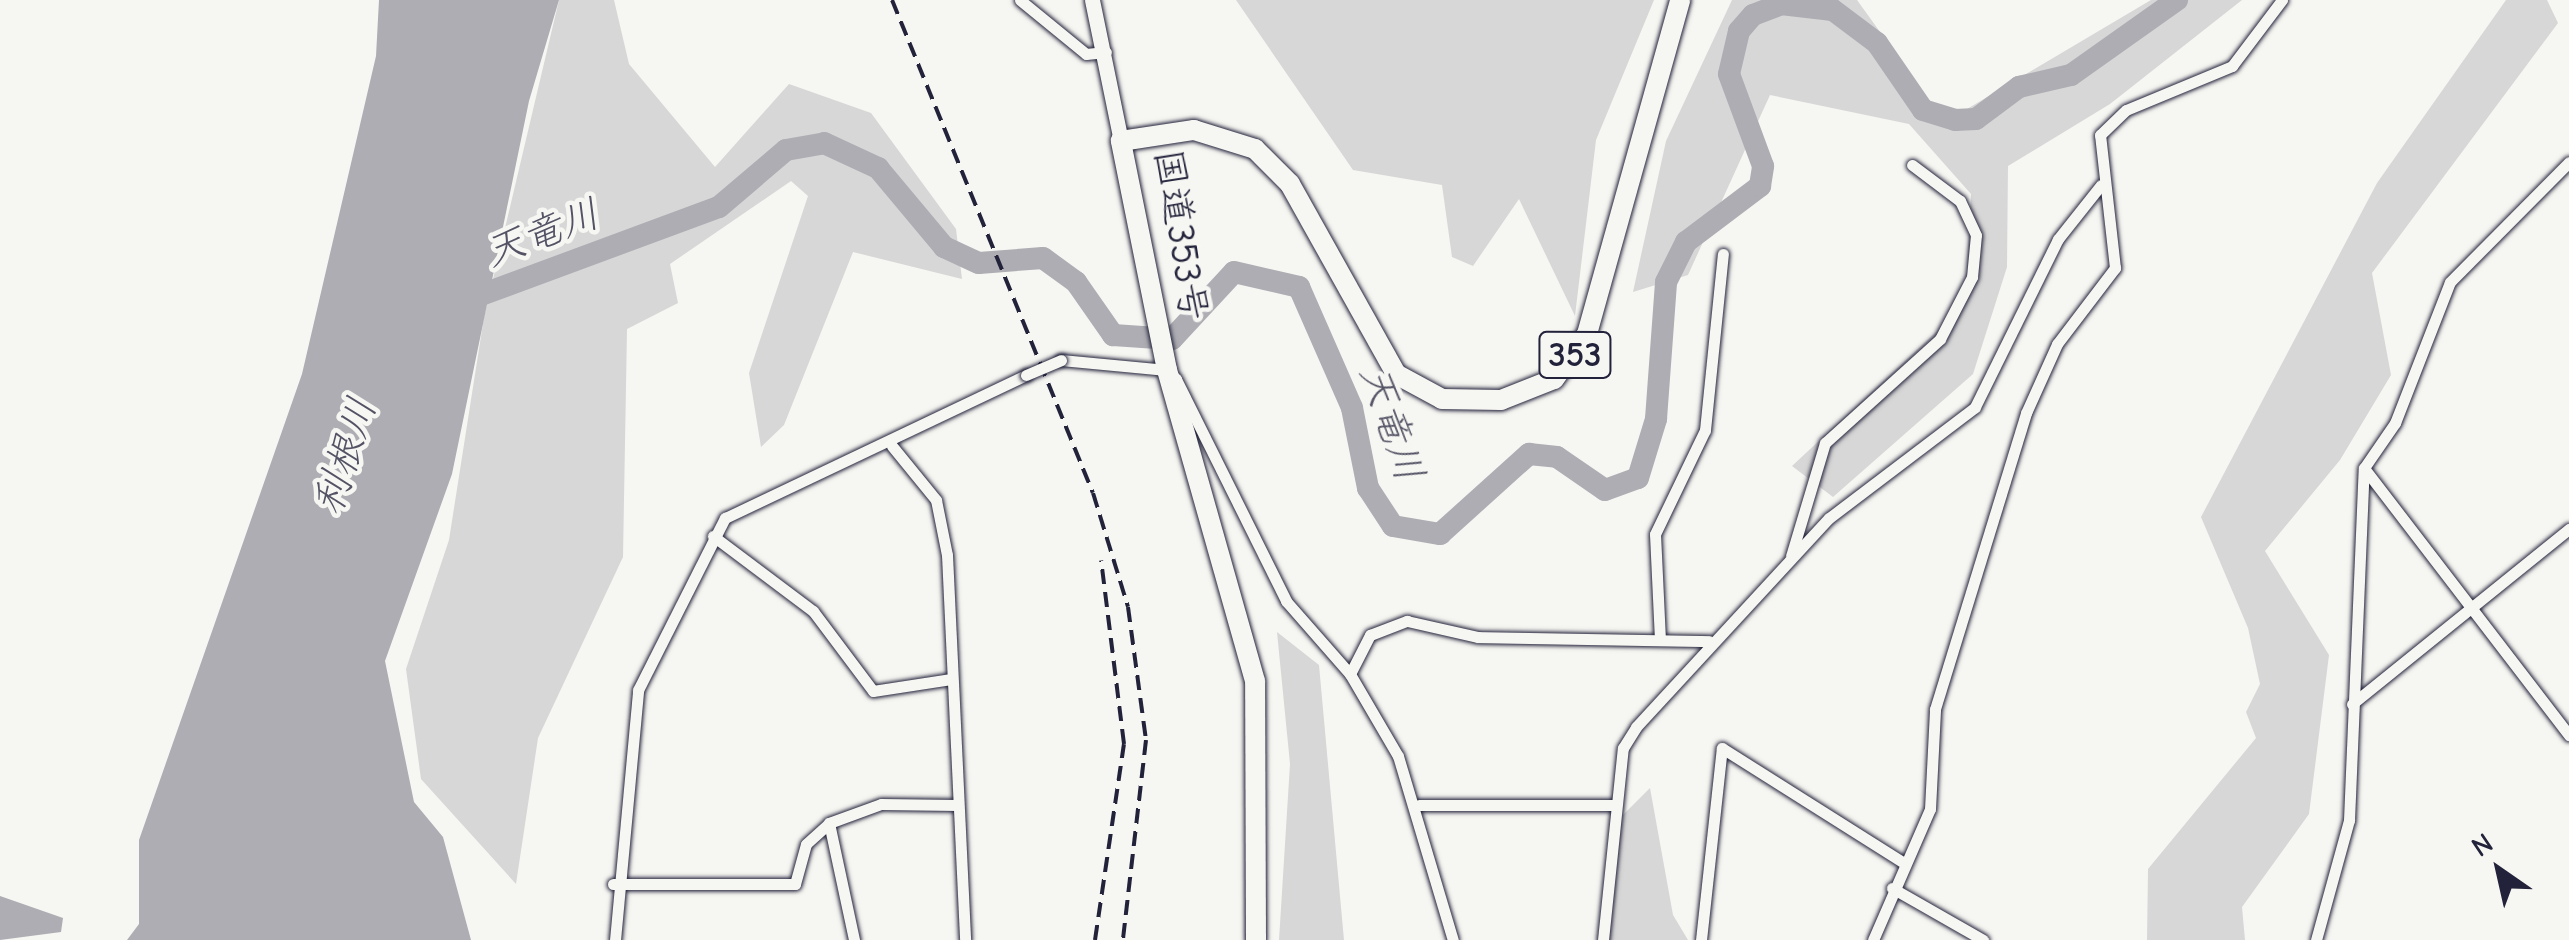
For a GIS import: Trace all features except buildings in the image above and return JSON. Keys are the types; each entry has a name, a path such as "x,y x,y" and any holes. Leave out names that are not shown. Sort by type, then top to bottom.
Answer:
{"highway":[{"name":"国道353号","path":"1256,940 1255,681 1166,362 1122,141 1194,130 1255,149 1290,184 1396,374 1456,402 1501,400 1554,379 1587,334 1680,0"}],"main road":[{"path":"1092,0 1122,141"}],"street":[{"path":"1020,0 1086,54 1106,52"},
{"path":"1872,940 1900,861 1930,809 1935,708 2026,413 2056,344 2115,268 2101,184 2105,124 2232,66 2282,0"},
{"path":"2317,939 2349,820 2364,468 2395,422 2450,282 2569,162"},
{"path":"1786,570 1825,444 1940,339 1972,278 1976,235 1960,201 1912,165"},
{"path":"1603,940 1623,748 1709,641 1786,570 1855,493 1980,401 2058,238 2101,184"},
{"path":"1660,640 1655,534 1705,430 1723,254"},
{"path":"615,940 613,884 638,690 713,536 762,494 892,446 1061,360 1166,362 1286,601 1350,674 1419,804 1454,940"},
{"path":"892,446 936,500 952,680 965,940"},
{"path":"2364,468 2468,610 2569,735"},
{"path":"2352,704 2569,529"},
{"path":"713,536 814,611 873,691 952,680"},
{"path":"1350,674 1370,635 1406,621 1478,637 1709,641"},
{"path":"1701,940 1722,748 1900,861"},
{"path":"613,884 795,884 806,844 829,823 881,804 957,806"},
{"path":"1419,804 1615,805"},
{"path":"829,823 854,940"},
{"path":"1892,888 1983,940"}],"shaded area":[{"path":"559,0 614,0 629,64 715,167 789,84 871,113 956,229 962,279 853,252 784,425 761,447 749,373 808,196 791,181 670,264 678,303 627,329 623,557 538,738 516,884 421,779 406,669 449,540 484,317"},
{"path":"1236,0 1654,0 1596,140 1575,316 1519,199 1473,266 1452,257 1442,185 1353,170"},
{"path":"1732,0 1857,0 1945,122 2151,0 2242,0 2110,104 2008,166 2007,267 1973,374 1833,497 1792,466 1965,305 1971,194 1909,124 1770,95 1688,275 1633,292 1666,141"},
{"path":"2506,0 2547,0 2558,23 2372,273 2391,375 2340,460 2265,551 2329,655 2309,814 2242,907 2245,940 2147,940 2148,869 2256,738 2246,712 2260,684 2248,628 2201,517 2377,183"},
{"path":"1277,632 1319,665 1344,940 1279,940 1290,764"},
{"path":"1650,788 1673,915 1688,940 1608,940 1621,817"}],"water":[{"name":"利根川","path":"379,0 559,0 529,101 452,474 385,661 414,802 443,837 471,940 127,940 139,924 139,840 302,374 376,56"},
{"path":"0,896 63,918 61,932 0,940"}],"waterway":[{"name":"天竜川","path":"462,302 719,207 786,150 824,143 878,168 944,247 979,263 1043,258 1076,282 1113,335 1172,339 1234,272 1299,287 1352,408 1368,488 1393,526 1440,534 1529,454 1557,457 1605,490 1638,478 1656,419 1666,282 1686,242 1760,186 1763,166 1729,74 1739,31 1753,15 1781,4 1833,10 1877,43 1923,110 1955,120 1976,119 2019,87 2071,75 2177,0"}],"railway":[{"path":"892,0 1093,493 1128,607 1146,740 1123,940"},
{"path":"1095,940 1124,744 1101,560"}]}
